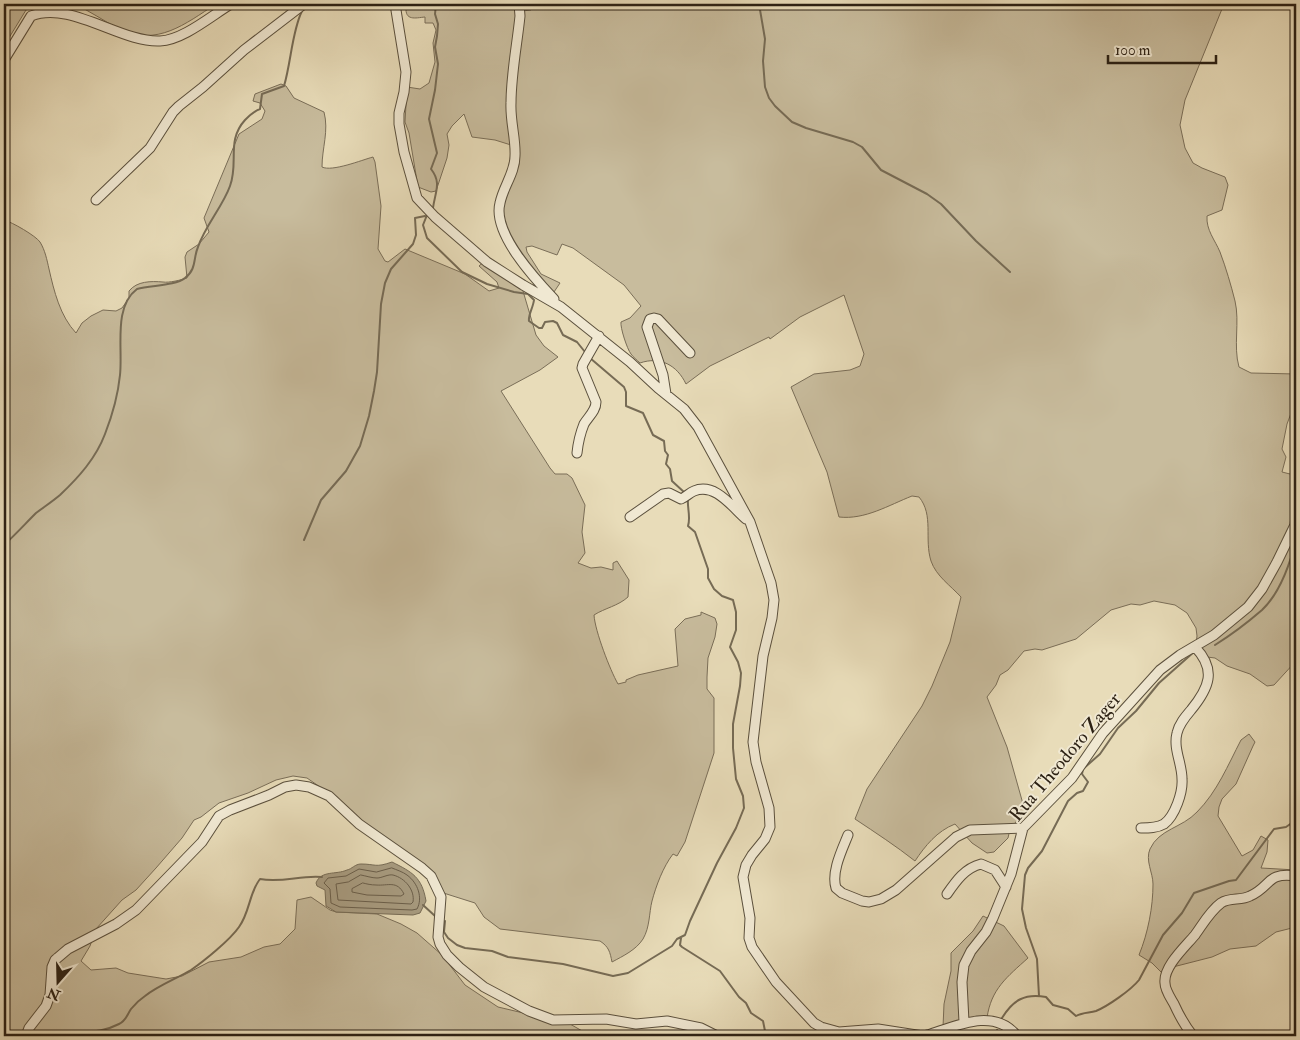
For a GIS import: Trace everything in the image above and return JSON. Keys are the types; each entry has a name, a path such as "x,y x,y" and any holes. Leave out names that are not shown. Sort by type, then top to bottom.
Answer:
{"street":[{"path":"4,60 31,16 45,6 55,5 84,10 139,38 160,41 180,36 231,4"},
{"path":"96,200 150,148 173,112 179,106 273,27 304,4"},
{"path":"396,4 406,72 399,124 404,152 417,198 434,217 487,262 561,307 630,362 691,417 750,522 771,583 774,600 772,618 763,656 753,742 756,762 769,808 770,827 765,839 746,865 743,878 750,918 749,938 752,947 776,982 821,1027 839,1032 878,1029 923,1036 964,1022 996,1022 1010,1028 1017,1036"},
{"path":"519,4 520,21 511,103 515,158 513,170 499,204 499,216 508,239 526,269 561,307"},
{"path":"666,394 664,375 647,327 650,319 658,319 690,353"},
{"path":"577,453 578,442 585,423 596,406 582,368 599,336"},
{"path":"630,517 663,494 669,493 680,499 700,489 718,493 750,522"},
{"name":"Rua Theodoro Zager","path":"964,1022 962,982 964,965 970,951 986,932 994,918 1006,887 1023,828 1072,778 1103,733 1160,670 1229,624 1253,601 1277,562 1295,525 1296,517"},
{"path":"1141,828 1154,828 1163,824 1170,817 1179,796 1182,780 1177,751 1177,732 1183,719 1205,689 1210,675 1209,668 1195,647"},
{"path":"26,1036 29,1028 46,1006 50,994 52,967 55,960 68,950 116,924 136,910 202,842 219,816 285,787 296,785 309,787 329,796 359,824 431,876 441,897 438,937 440,944 446,955 484,987 529,1011 553,1020 606,1019 636,1024 667,1021 701,1028 717,1036"},
{"path":"848,835 836,872 836,888 850,896 869,902 881,899 896,890 956,837 970,830 1023,828"},
{"path":"947,894 958,878 965,872 982,864 995,870 1006,887"},
{"path":"1193,1036 1181,1018 1165,983 1165,977 1173,961 1220,903 1248,897 1257,892 1275,876 1296,876"}],"shaded area":[{"path":"4,4 39,4 26,10 4,46"},
{"path":"74,4 216,4 170,31 146,36 119,29"},
{"path":"409,4 516,4 522,11 531,10 532,4 1224,4 1185,100 1180,125 1185,148 1193,163 1225,177 1228,185 1222,210 1207,216 1207,221 1209,230 1222,258 1235,301 1237,359 1239,367 1251,373 1296,374 1296,400 1287,424 1282,449 1286,457 1282,472 1290,474 1296,468 1296,661 1274,685 1267,686 1250,674 1227,666 1215,658 1207,657 1196,644 1196,628 1187,613 1175,605 1154,601 1140,605 1131,604 1111,610 1076,639 1042,650 1024,651 1008,670 1000,675 996,685 987,697 1007,747 1025,811 1010,829 1008,838 994,852 987,853 972,843 955,824 932,840 915,861 855,819 867,789 922,706 932,686 950,642 961,597 940,576 933,566 928,544 928,519 924,504 919,497 912,496 867,514 839,517 827,472 791,387 814,374 850,370 860,366 864,354 844,295 800,317 770,339 769,337 710,366 686,384 678,372 667,364 654,361 640,363 628,348 621,322 630,318 641,306 624,285 573,248 562,244 557,255 532,246 526,247 527,252 541,274 560,283 554,292 548,291 499,224 508,172 513,156 511,145 495,140 472,137 464,114 447,134 449,145 447,158 436,191 431,192 418,187 409,133 405,122 407,87 420,89 429,83 435,62 433,43 436,30 433,23 425,23 425,17 409,17 406,7"},
{"path":"281,84 286,86 294,98 324,112 326,133 322,167 340,167 373,157 381,206 378,249 385,261 388,262 405,249 465,274 489,291 499,288 497,282 479,266 488,258 523,291 536,335 544,346 558,357 540,370 501,391 550,468 555,474 567,474 572,478 585,505 582,532 585,553 578,563 591,568 601,567 613,570 613,563 617,561 629,580 628,597 620,603 594,615 597,631 607,660 618,684 638,675 678,666 675,629 685,619 701,615 701,612 715,618 717,624 708,658 707,677 707,689 714,698 714,753 685,842 677,856 673,854 669,859 658,883 643,939 633,950 612,962 609,950 600,941 500,929 484,917 475,903 434,890 421,867 320,787 307,778 293,776 276,780 248,793 219,803 194,820 182,838 156,868 136,890 122,900 96,929 90,946 81,961 91,970 116,968 128,973 166,979 182,976 209,962 241,957 264,947 280,944 295,929 297,900 311,897 336,912 377,914 401,924 417,933 442,955 465,985 498,1007 570,1024 591,1036 4,1036 4,220 34,236 40,242 46,255 58,303 70,326 76,333 82,323 91,316 103,310 116,311 122,308 129,298 129,291 136,285 144,282 168,282 187,278 185,257 187,252 199,244 209,232 204,218 239,134 262,119 265,111 260,103 253,101 255,94"},
{"path":"1249,734 1255,742 1236,784 1222,799 1218,816 1242,856 1253,850 1261,836 1268,840 1267,852 1261,868 1296,870 1296,927 1276,932 1256,946 1230,949 1212,957 1169,968 1163,974 1152,963 1139,955 1147,929 1153,893 1153,880 1148,858 1150,849 1159,837 1185,822 1204,804 1222,778 1241,740"},
{"path":"983,916 1004,926 1028,958 996,991 987,1018 964,1020 943,1027 944,1004 951,971 951,953 973,931"}],"water":[{"path":"392,862 415,876 422,886 426,901 420,913 413,915 336,912 326,906 325,890 317,886 316,883 321,876 343,871 359,864 379,865"}],"waterway":[{"path":"433,208 437,183 431,169 437,153 429,119 438,64 435,47 438,24 435,14 436,4"},
{"path":"759,4 765,39 763,61 765,87 769,98 775,106 792,122 853,142 862,147 881,170 927,194 941,204 976,241 1010,272"},
{"path":"4,545 36,513 67,488 86,467 97,451 108,427 118,390 121,364 121,329 125,306 137,289 175,283 189,275 201,239 230,186 234,144 239,128 250,115 260,109 262,94 284,86 296,28 302,11"},
{"path":"427,215 423,225 427,238 462,272 487,284 528,294 534,300 529,321 539,328 542,328 545,322 553,321 557,323 563,335 577,342 585,352"},
{"path":"304,540 321,500 346,471 360,446 369,416 377,372 381,304 385,283 391,269 413,244 416,235 415,218 425,216"},
{"path":"590,358 624,387 626,406 643,413 653,435 664,441 665,451 668,455 666,464 670,469 672,481 685,493"},
{"path":"445,921 444,932 448,938 465,948 492,951 508,957 563,964 613,976 628,973 672,946 677,939 685,935 744,808 743,796 736,779 733,748 733,724 741,673 738,662 730,647 736,630 736,612 733,600 722,596 714,589 708,578 708,569 695,532 688,526 688,499"},
{"path":"1215,645 1245,624 1268,603 1284,578 1296,540"},
{"path":"1039,996 1037,959 1026,928 1022,909 1025,875 1028,868 1042,851 1068,801 1077,793 1083,791 1088,782 1082,774 1083,769 1100,754 1118,728 1136,711 1159,683 1195,651"},
{"path":"1002,1018 1015,1002 1032,996 1046,997 1053,1005 1068,1009 1076,1016 1096,1011 1113,1002 1139,980 1163,935 1182,913 1194,893 1236,880 1274,829 1286,827 1296,820"},
{"path":"60,1036 97,1031 121,1023 137,1002 203,961 239,927 243,921 256,884 260,879 276,880 322,877"},
{"path":"423,905 435,916"},
{"path":"681,938 680,945 682,947 720,971 739,997 746,1003 751,1013 763,1021 766,1036"},
{"path":"995,1036 997,1030"}]}
